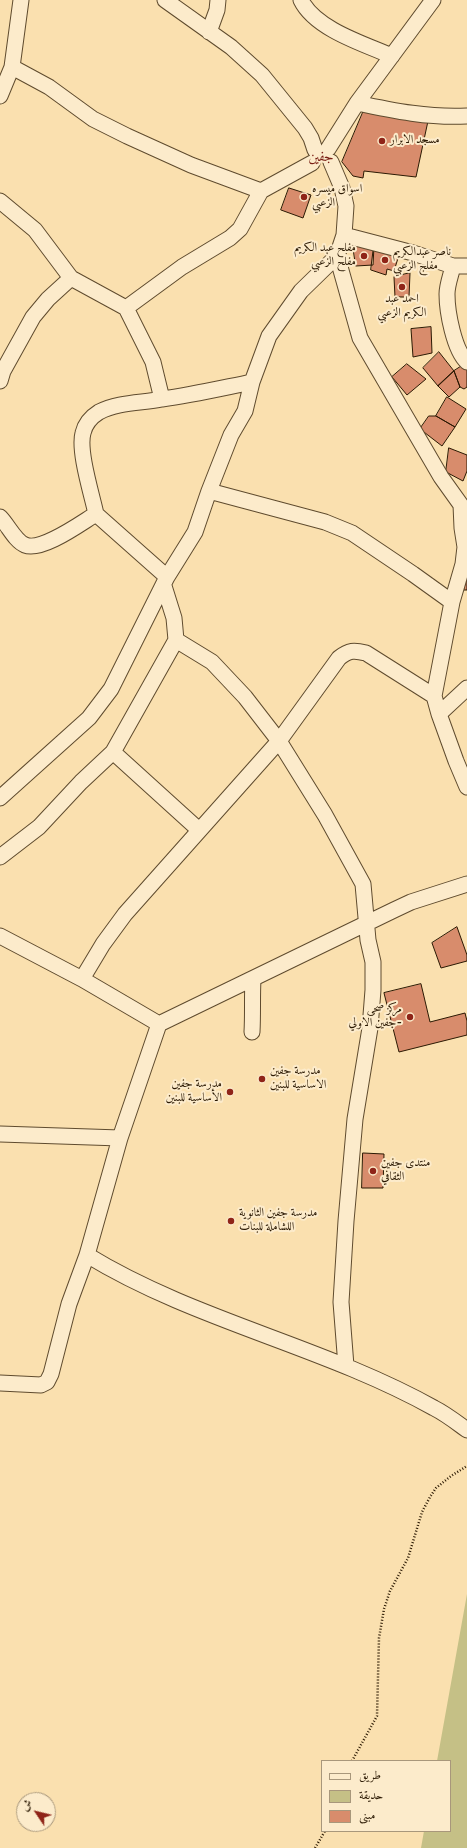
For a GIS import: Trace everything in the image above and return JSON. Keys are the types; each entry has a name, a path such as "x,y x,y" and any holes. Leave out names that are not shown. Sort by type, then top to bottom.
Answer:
{"street":[{"path":"0,96 12,67 21,0"},
{"path":"0,798 97,710 111,689 165,582 195,532 231,435 244,411 252,382 269,336 301,291 337,256 344,235 346,206 342,188 305,128 262,75 231,47 165,0"},
{"path":"209,32 217,10 218,0"},
{"path":"301,0 305,9 314,18 327,27 392,56"},
{"path":"126,308 182,267 230,238 240,229 262,191 322,156 357,103 433,0"},
{"path":"12,67 49,87 93,119 126,136 191,165 262,191"},
{"path":"357,103 391,111 437,117 467,116"},
{"path":"0,201 35,230 71,278 126,308 153,362 162,399"},
{"path":"344,235 460,266 447,294 451,323 461,357 467,362"},
{"path":"337,256 360,338 441,477 464,503 462,528 465,547 463,564 452,602 434,696 456,761 467,787"},
{"path":"0,381 33,317 48,299 71,278"},
{"path":"0,857 39,827 81,782 113,752 176,640 172,610 165,582 96,514 83,451 82,435 86,424 93,416 101,411 119,406 252,382"},
{"path":"209,491 325,522 352,533 452,602"},
{"path":"0,517 20,541 31,546 48,542 96,514"},
{"path":"176,640 212,662 245,696 279,741 325,815 363,884 370,953 374,962 370,1028 355,1118 346,1221 341,1302 346,1366"},
{"path":"82,978 103,944 125,914 279,741 339,658 348,651 356,650 366,653 434,696"},
{"path":"439,714 467,688"},
{"path":"113,752 199,830"},
{"path":"0,1383 34,1386 41,1385 47,1382 55,1366 71,1298 87,1254 120,1138 159,1024 411,902 467,884"},
{"path":"0,936 82,978 159,1024"},
{"path":"252,1032 254,1006 252,996 253,979"},
{"path":"0,1134 120,1138"},
{"path":"87,1254 119,1274 142,1285 228,1321 346,1366 420,1400 467,1430"}],"path":[{"path":"353,1760 378,1716 379,1638 383,1614 390,1591 408,1558 422,1512 430,1497 436,1488 467,1466"},
{"path":"315,1848 324,1832"}],"green space":[{"path":"467,1594 467,1848 421,1848 424,1832 451,1832 451,1760 437,1760"}],"building":[{"name":"مسجد الابرار","path":"364,110 428,121 416,177 364,171 363,178 353,176 342,162"},
{"path":"289,188 311,195 303,218 281,210"},
{"name":"مفلح عبد الكريم مفلح الزعبي","path":"353,246 374,246 373,265 356,266"},
{"name":"ناصر عبدالكريم مفلج الزعبي","path":"374,246 399,255 394,271 387,269 386,275 371,270"},
{"name":"احمد عبد الكريم الزعبي","path":"410,273 409,297 395,297 394,277"},
{"path":"431,327 432,353 413,357 411,329"},
{"path":"439,352 454,371 438,386 423,368"},
{"path":"407,364 426,379 407,395 392,377"},
{"path":"465,364 467,367 467,387 464,389 460,387 454,371"},
{"path":"454,371 460,387 449,397 438,386"},
{"path":"447,397 466,409 455,427 436,416"},
{"path":"429,416 436,416 455,427 442,446 420,429"},
{"path":"449,448 467,455 467,471 463,481 446,472"},
{"path":"467,577 467,590 464,590"},
{"path":"457,927 467,955 467,961 441,968 432,943"},
{"name":"مركز صحي جفين الاولي-","path":"421,984 430,1022 465,1013 467,1021 467,1035 399,1052 384,993"},
{"name":"منتدى جفين الثقافي","path":"363,1153 384,1154 383,1188 362,1188"}],"place":[{"name":"مسجد الابرار","path":"382,141"},
{"name":"اسواق ميسره الزعبي","path":"304,197"},
{"name":"مفلح عبد الكريم مفلح الزعبي","path":"364,256"},
{"name":"ناصر عبدالكريم مفلج الزعبي","path":"385,260"},
{"name":"احمد عبد الكريم الزعبي","path":"402,287"},
{"name":"مركز صحي جفين الاولي-","path":"410,1017"},
{"name":"مدرسة جفين الاساسية للبنين","path":"262,1079"},
{"name":"مدرسة جفين الأساسية للبنين","path":"230,1092"},
{"name":"منتدى جفين الثقافي","path":"373,1171"},
{"name":"مدرسة جفين الثانوية اللشاملة للبنات","path":"231,1221"}],"district":[{"name":"جفين","path":"321,158"}]}
